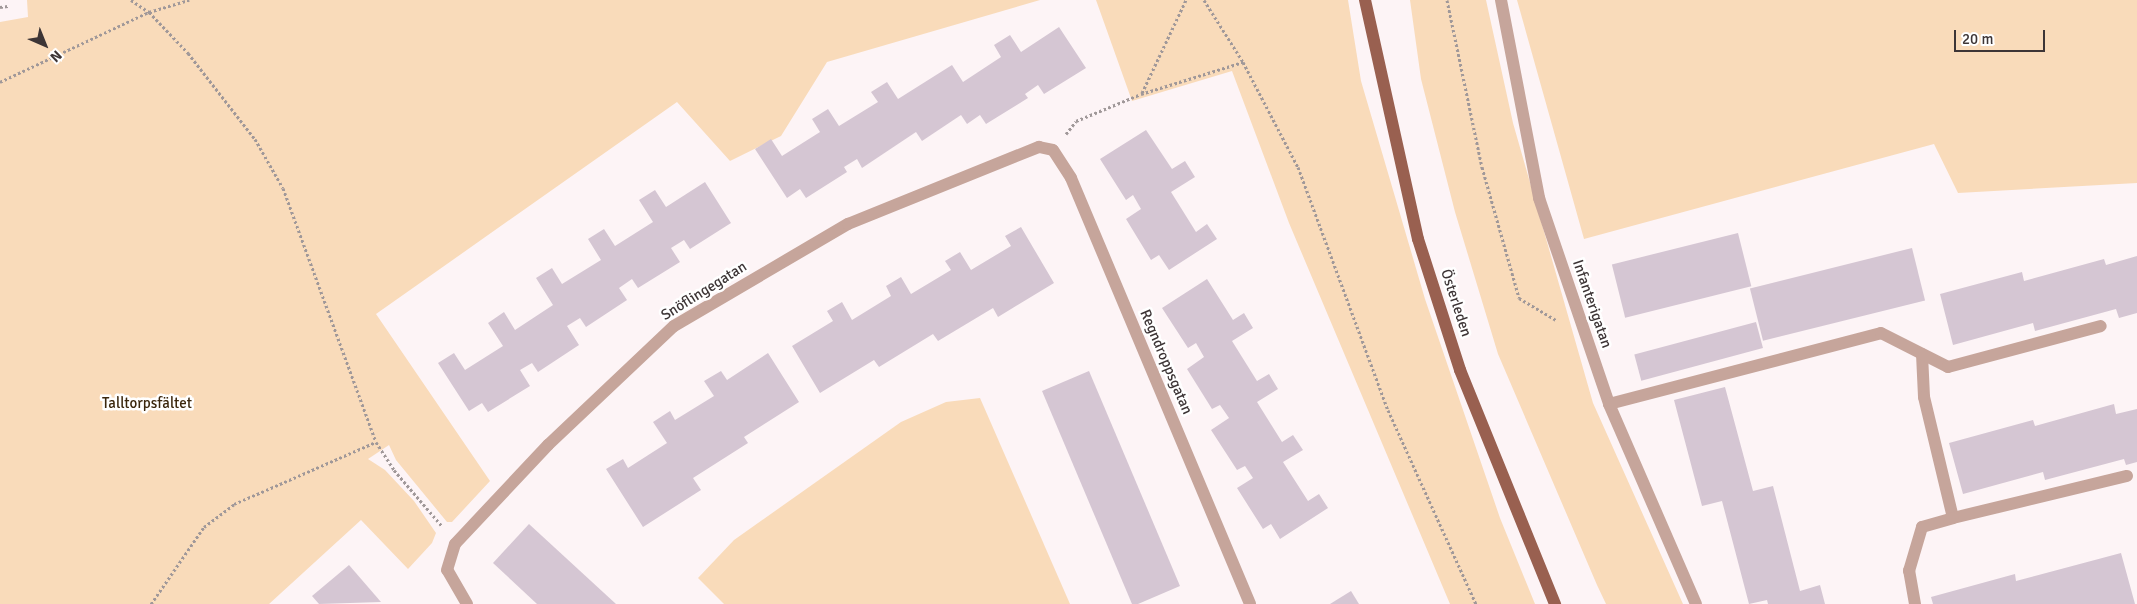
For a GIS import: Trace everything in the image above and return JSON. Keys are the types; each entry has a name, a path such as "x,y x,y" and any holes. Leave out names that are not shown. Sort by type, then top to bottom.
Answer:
{"main road":[{"name":"Österleden","path":"1365,0 1418,239 1460,370 1555,604"}],"street":[{"name":"Infanterigatan","path":"1501,0 1539,198 1609,404 1696,604"},
{"name":"Snöflingegatan","path":"467,604 451,583 447,570 456,544 548,445 674,326 848,224 1039,147 1053,150"},
{"name":"Regndroppsgatan","path":"1053,150 1063,162 1086,214 1250,604"},
{"path":"1609,404 1881,333 1948,367 2102,326"},
{"path":"1922,354 1924,397 1953,518"},
{"path":"1915,604 1909,571 1922,526 2127,476"}],"path":[{"path":"131,0 149,12 223,95 283,188 376,442 456,544"},
{"path":"0,82 149,12 189,0"},
{"path":"1141,94 1186,0"},
{"path":"1204,0 1243,62 1298,167 1388,410 1476,604"},
{"path":"1447,0 1482,166 1519,298 1563,324 1580,319"},
{"path":"0,7 8,6"},
{"path":"1053,150 1076,121 1141,94 1243,62"},
{"path":"152,604 204,526 234,504 376,442"}],"green space":[{"name":"Talltorpsfältet","path":"27,0 1040,0 827,62 781,136 730,161 677,102 376,314 490,481 452,522 447,522 396,460 389,445 368,459 385,470 414,501 436,533 432,543 408,569 361,520 269,604 0,604 0,22 28,17"},
{"path":"1096,0 1348,0 1361,81 1425,299 1500,518 1535,604 1450,604 1289,223 1232,71 1132,101"},
{"path":"1410,0 1486,0 1513,123 1593,403 1683,604 1606,604 1597,585 1498,354 1455,212 1421,79"},
{"path":"1517,0 2137,0 2137,183 1958,193 1934,144 1584,239"},
{"path":"980,398 1070,604 724,604 698,578 734,540 901,422 946,402"}],"building":[{"path":"1059,27 1086,68 1044,94 1038,85 1025,94 1028,98 986,124 980,115 967,124 961,115 922,141 916,132 862,168 857,159 844,167 847,172 806,198 800,189 787,198 755,149 771,139 782,156 820,132 812,119 828,109 839,126 878,102 871,92 887,82 898,99 952,65 963,82 1001,57 994,45 1010,35 1021,52"},
{"path":"1146,130 1172,169 1185,161 1195,177 1171,192 1196,232 1207,224 1217,239 1169,270 1159,255 1151,260 1126,219 1141,209 1133,195 1126,200 1100,159"},
{"path":"705,182 731,223 690,249 684,240 671,248 680,262 638,288 632,279 619,288 627,300 586,327 580,318 567,326 579,345 538,372 532,363 520,370 530,386 488,412 482,403 469,411 438,363 454,353 465,370 503,346 488,323 504,312 515,330 553,305 536,278 552,268 562,284 601,260 588,239 604,229 615,246 653,222 639,200 655,190 666,207"},
{"path":"1021,227 1054,283 998,317 993,308 938,341 933,334 879,367 874,360 820,393 792,346 833,321 827,311 842,302 852,320 891,296 886,286 901,277 911,294 951,270 945,261 960,252 971,270 1011,246 1005,236"},
{"path":"1738,233 1751,286 1625,318 1612,264"},
{"path":"1912,248 1925,300 1763,341 1750,288"},
{"path":"2137,256 2137,313 2119,318 2116,309 2035,331 2033,323 1953,345 1940,294 2022,272 2024,281 2104,259 2106,265"},
{"path":"1207,279 1233,320 1244,313 1253,328 1232,341 1257,381 1269,374 1278,389 1257,402 1282,442 1293,435 1303,450 1283,462 1308,501 1319,494 1328,508 1280,539 1271,524 1263,529 1237,488 1253,478 1245,466 1237,470 1211,430 1229,418 1220,405 1212,409 1187,369 1204,357 1196,343 1188,348 1162,308"},
{"path":"1756,322 1763,348 1641,381 1634,355"},
{"path":"768,353 799,402 744,437 748,443 693,478 701,490 643,527 606,469 623,459 628,468 667,443 653,422 670,411 675,420 714,396 704,381 721,371 727,380"},
{"path":"1089,371 1180,586 1138,604 1132,604 1042,391"},
{"path":"1725,387 1753,491 1773,486 1800,591 1820,585 1825,604 1768,604 1767,600 1749,604 1722,501 1702,506 1674,400"},
{"path":"2114,404 2116,414 2137,409 2137,462 2126,465 2124,459 2045,480 2043,472 1963,494 1949,443 2033,420 2035,426"},
{"path":"529,524 616,604 537,604 493,563"},
{"path":"2121,553 2135,604 1933,604 1931,597 2015,574 2016,581"},
{"path":"349,565 381,602 319,604 312,596"},
{"path":"1351,591 1359,604 1330,604"}]}
